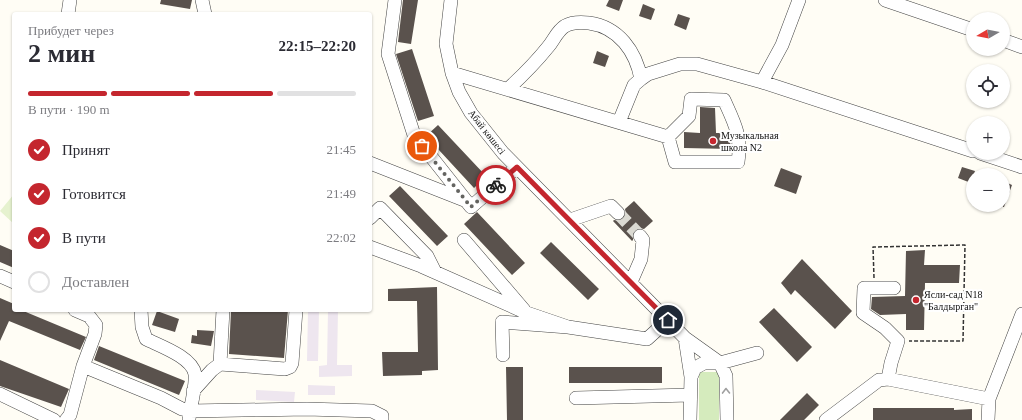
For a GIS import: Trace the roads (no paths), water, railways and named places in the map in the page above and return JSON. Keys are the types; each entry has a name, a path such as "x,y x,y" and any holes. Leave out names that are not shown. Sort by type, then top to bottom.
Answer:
{"street":[{"path":"202,0 205,12"},
{"path":"395,0 388,54 414,135 471,207 517,167"},
{"name":"Абай көшесі","path":"451,0 446,44 452,73 459,92 471,113 502,153 570,220 685,338 720,363"},
{"path":"762,82 782,45 799,0"},
{"path":"885,0 966,28"},
{"path":"508,89 531,68 551,44 558,32 566,26 581,22 596,24 618,35 628,46 634,56 639,68 641,79"},
{"path":"1010,43 1022,47"},
{"path":"619,122 634,85 641,79 648,74 688,63 697,64 762,82 966,149"},
{"path":"452,73 668,137"},
{"path":"690,99 724,100 737,129 740,150 738,162 675,162 668,137 689,116 690,99"},
{"path":"1001,160 1022,167"},
{"path":"372,164 466,200"},
{"path":"570,220 612,206 618,213"},
{"path":"372,216 380,208 427,256 434,272"},
{"path":"631,282 641,259 643,240 640,236"},
{"path":"464,240 526,313"},
{"path":"372,248 434,272 526,313 568,327"},
{"path":"0,276 12,281"},
{"path":"888,379 898,341 885,328 863,313 864,288 894,288"},
{"path":"66,420 70,415 83,366 95,334 96,325 89,316 80,312"},
{"path":"141,312 142,327 146,339 186,360 192,366 195,374 190,416"},
{"path":"220,364 223,312"},
{"path":"193,391 212,370 220,364 285,369 290,367 292,363 296,312"},
{"path":"988,420 989,399 1022,314"},
{"path":"503,355 502,322 568,327 647,339 668,320"},
{"path":"685,338 691,377 690,420"},
{"path":"691,377 695,368 704,363 720,363 757,353"},
{"path":"720,363 726,376 727,420"},
{"path":"83,366 161,398 182,408 190,416 307,409 372,410 382,416 382,420"},
{"path":"826,420 879,380 888,379 989,399"},
{"path":"0,394 54,420"},
{"path":"576,398 690,395"}],"tunnel":[{"path":"618,213 640,236"}],"place":[{"name":"Музыкальная школа N2","path":"713,141"},
{"name":"Ясли-сад N18 \"Балдырган\"","path":"916,300"}]}
